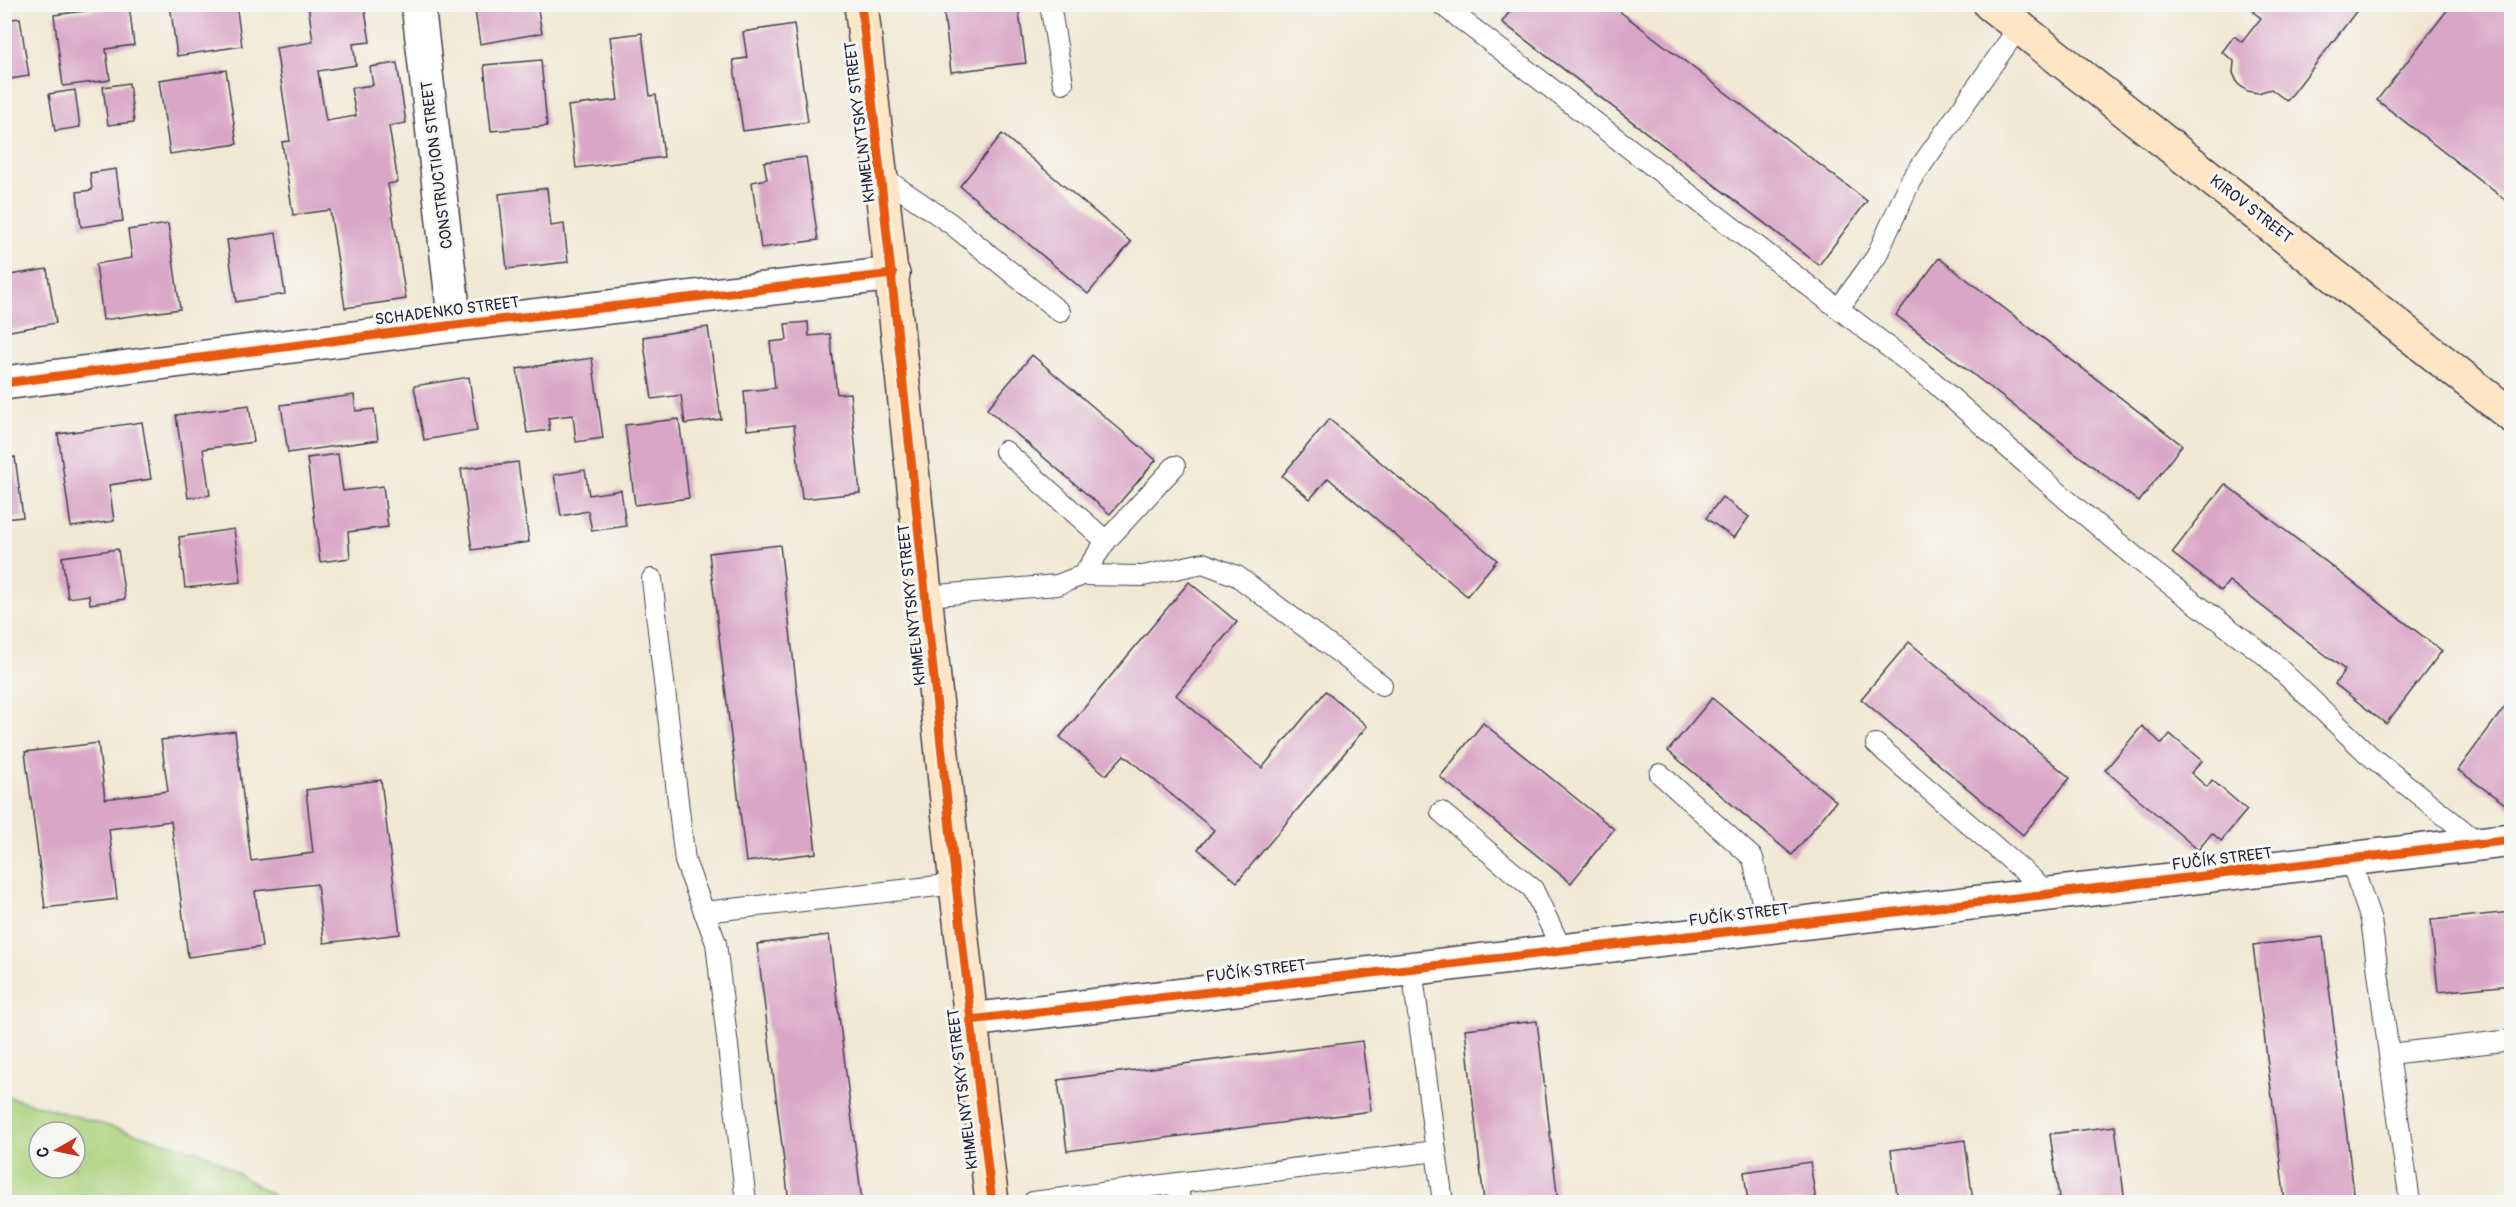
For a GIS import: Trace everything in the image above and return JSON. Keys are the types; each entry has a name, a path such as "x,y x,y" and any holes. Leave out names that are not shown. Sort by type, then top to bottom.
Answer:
{"street":[{"name":"CONSTRUCTION STREET","path":"418,4 455,325"},
{"name":"KHMELNYTSKY STREET","path":"861,4 893,274 970,1020 992,1203"},
{"name":"KIROV STREET","path":"1990,4 2511,416"},
{"name":"SCHADENKO STREET","path":"4,383 455,325 893,274"},
{"name":"FUČÍK STREET","path":"970,1020 2496,842"}],"lane":[{"path":"1050,4 1063,82"},
{"path":"1454,8 1929,378 2067,500 2151,570 2266,656 2369,755 2496,842"},
{"path":"1839,308 1876,257 1911,180 2019,27"},
{"path":"881,176 950,223 1060,312"},
{"path":"1005,452 1106,541"},
{"path":"1083,574 1106,541 1175,466"},
{"path":"926,596 1057,585 1083,574 1143,576 1203,563 1237,576 1382,685"},
{"path":"652,579 685,861 716,943 746,1203"},
{"path":"1876,744 2050,894"},
{"path":"1659,774 1753,858 1767,927"},
{"path":"1441,812 1533,889 1562,950"},
{"path":"2350,859 2371,920 2410,1203"},
{"path":"704,912 956,884"},
{"path":"1412,968 1443,1203"},
{"path":"2389,1054 2511,1040"},
{"path":"1033,1203 1179,1193 1436,1151"}],"green space":[{"path":"5,1096 207,1154 283,1202 5,1202"}],"building":[{"path":"170,4 236,4 242,46 177,56"},
{"path":"308,4 364,4 370,42 353,44 356,65 318,71 326,121 356,116 351,88 373,85 370,67 397,63 406,123 389,126 398,182 388,184 406,299 345,308 330,210 293,215 282,142 290,141 276,48 313,42"},
{"path":"474,4 537,4 542,33 480,44"},
{"path":"1515,4 1610,4 1867,201 1819,265 1502,22"},
{"path":"2258,4 2362,4 2287,101 2271,89 2258,93 2247,91 2238,84 2233,73 2234,61 2222,52 2234,36 2242,42 2261,18 2253,12"},
{"path":"2452,4 2512,4 2512,205 2377,100"},
{"path":"129,5 134,45 106,49 110,80 63,86 54,15"},
{"path":"943,5 1018,5 1026,63 951,72"},
{"path":"20,18 29,76 4,80 4,20"},
{"path":"794,24 808,122 743,131 733,60 747,58 743,32"},
{"path":"642,33 650,96 656,95 664,157 576,168 568,106 618,100 610,37"},
{"path":"541,60 547,126 491,131 484,65"},
{"path":"226,70 237,144 170,154 159,80"},
{"path":"129,83 134,122 108,125 103,87"},
{"path":"75,90 80,127 55,131 49,94"},
{"path":"1002,134 1131,242 1088,294 960,186"},
{"path":"806,157 818,240 761,248 752,182 767,179 764,162"},
{"path":"116,169 123,221 81,227 77,192 92,190 90,173"},
{"path":"547,188 551,226 564,224 568,262 507,269 499,194"},
{"path":"168,224 180,309 103,320 96,264 132,258 128,230"},
{"path":"276,233 285,294 236,302 227,240"},
{"path":"1939,258 2182,445 2139,502 1896,315"},
{"path":"47,269 56,323 4,332 4,276"},
{"path":"808,322 809,336 830,334 837,394 850,393 860,493 802,499 794,425 747,430 744,391 775,388 770,342 787,340 785,324"},
{"path":"708,327 721,419 685,424 681,395 652,399 643,337"},
{"path":"1032,355 1156,460 1110,514 987,409"},
{"path":"592,358 603,438 576,442 573,415 548,418 550,430 527,433 517,369"},
{"path":"469,377 477,431 424,440 414,386"},
{"path":"354,395 356,411 374,409 378,440 288,453 281,405"},
{"path":"249,405 254,442 203,449 210,495 188,498 176,415"},
{"path":"679,419 689,498 635,505 625,425"},
{"path":"1329,419 1497,560 1467,596 1328,478 1310,499 1282,476"},
{"path":"142,422 151,479 109,485 114,521 71,527 58,434"},
{"path":"338,454 343,491 383,486 388,527 348,532 350,558 320,562 307,458"},
{"path":"15,457 23,517 4,519 4,459"},
{"path":"518,462 529,542 472,550 461,469"},
{"path":"585,470 589,495 621,490 626,526 592,531 588,511 561,516 554,475"},
{"path":"2225,484 2442,651 2386,724 2335,684 2345,670 2229,581 2221,591 2172,553"},
{"path":"1722,497 1749,517 1734,538 1706,518"},
{"path":"234,529 241,582 185,588 179,537"},
{"path":"780,545 816,853 746,862 709,553"},
{"path":"118,549 125,599 90,604 89,595 68,598 62,557"},
{"path":"1189,582 1237,622 1176,695 1262,768 1326,691 1367,726 1237,882 1198,849 1214,830 1124,755 1106,775 1060,737"},
{"path":"1909,642 2070,778 2023,835 1861,699"},
{"path":"2512,697 2512,809 2458,770"},
{"path":"1712,698 1836,801 1792,855 1668,751"},
{"path":"1483,723 1614,829 1571,883 1440,777"},
{"path":"2142,726 2162,744 2170,734 2202,761 2191,773 2207,787 2212,780 2247,810 2221,841 2212,833 2198,850 2105,770"},
{"path":"235,731 251,861 313,853 306,790 381,780 400,934 324,943 317,884 255,891 262,947 188,957 171,821 109,829 117,899 45,908 25,752 98,743 105,799 168,791 161,740"},
{"path":"2512,912 2512,985 2438,992 2431,920"},
{"path":"829,935 862,1202 789,1202 757,944"},
{"path":"2323,937 2355,1202 2285,1202 2253,945"},
{"path":"1537,1021 1558,1202 1484,1202 1465,1029"},
{"path":"1362,1041 1371,1111 1067,1151 1058,1080"},
{"path":"2115,1126 2125,1202 2036,1202 2059,1198 2050,1134"},
{"path":"1965,1140 1973,1202 1898,1202 1891,1150"},
{"path":"1810,1162 1816,1202 1748,1202 1744,1172"}],"cycle path":[{"path":"861,4 992,1202"},
{"path":"4,383 455,325 893,274"},
{"path":"970,1020 2512,840"}]}
